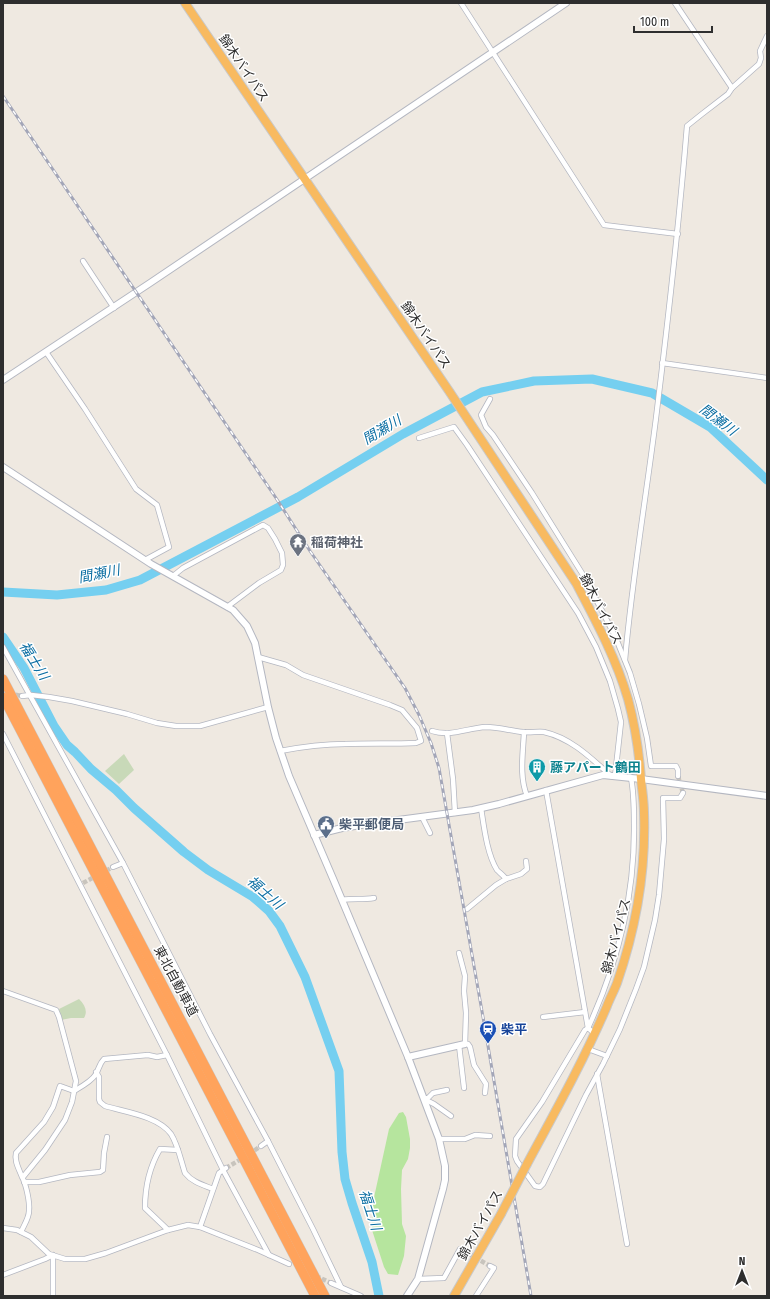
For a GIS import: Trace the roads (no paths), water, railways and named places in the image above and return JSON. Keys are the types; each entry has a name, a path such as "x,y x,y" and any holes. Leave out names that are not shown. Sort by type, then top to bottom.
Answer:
{"highway":[{"name":"錦木バイパス","path":"185,3 452,394 576,583 590,607 610,653 627,698 636,730 644,810 644,840 640,893 630,941 623,963 616,984 588,1048 501,1214 454,1296"},
{"name":"東北自動車道","path":"3,679 325,1296"},
{"name":"東北自動車道","path":"3,697 315,1296"}],"street":[{"path":"460,3 604,225 678,234"},
{"path":"3,380 114,308 566,3"},
{"path":"676,3 732,88"},
{"path":"625,660 630,610 656,418 678,234 687,126 728,94 732,88 759,64 761,58 760,51 767,36"},
{"path":"83,261 114,308"},
{"path":"46,352 86,409 136,489 157,505 169,547 148,562"},
{"path":"662,363 767,378"},
{"path":"490,399 481,416 486,427 532,493 585,578 610,626 625,660 643,720 651,766 676,766 678,776"},
{"path":"420,438 454,427 582,620 601,657 610,681 621,722 613,776"},
{"path":"3,467 148,562 227,607 240,616 247,626 255,643 268,707 280,751 289,776 408,1057 439,1139 445,1166 445,1180 418,1279 407,1296"},
{"path":"171,575 263,525 268,528 282,553 283,565 281,570 259,583 227,607"},
{"path":"3,647 123,863 210,1034 268,1141 341,1287"},
{"path":"258,657 286,665 303,675 402,710 418,728 421,741 416,743 343,744 302,747 280,751"},
{"path":"22,696 30,695 72,701 157,723 176,726 200,726 268,707"},
{"path":"432,731 447,733 486,727 524,732 543,732 561,737 587,754 613,776"},
{"path":"524,732 522,771 524,788 527,796"},
{"path":"447,733 453,779 455,813"},
{"path":"3,734 81,883 268,1255"},
{"path":"314,834 342,828 422,818 481,808 603,775 767,796"},
{"path":"632,778 634,810 633,865 627,911 615,959 588,1028 585,1030 542,1102 531,1115 516,1139 515,1156 534,1186 540,1187 543,1184 620,1029 636,989 648,952 655,920 662,868 664,839 663,798 680,798 683,793"},
{"path":"546,790 588,1028 595,1034"},
{"path":"481,808 492,858 498,870 506,879"},
{"path":"422,818 430,832"},
{"path":"467,909 496,885 506,879 521,874 527,869 526,861"},
{"path":"114,867 123,863"},
{"path":"342,900 352,898 366,900 374,898"},
{"path":"459,953 465,976 464,991 466,1014 462,1045 464,1088"},
{"path":"3,990 56,1010 76,1081 72,1102 65,1120 23,1179"},
{"path":"543,1017 585,1012"},
{"path":"408,1057 468,1044 474,1065 486,1084 485,1093"},
{"path":"588,1048 607,1056"},
{"path":"74,1091 95,1076 101,1062 104,1059 148,1056 157,1057 167,1055"},
{"path":"96,1072 99,1077 100,1102 105,1106 150,1118 171,1134 188,1177 213,1189"},
{"path":"597,1074 627,1244"},
{"path":"21,1232 29,1211 28,1197 15,1157 16,1153 44,1122 53,1107 60,1086 74,1091"},
{"path":"424,1099 428,1098 433,1093 447,1090"},
{"path":"424,1099 451,1116"},
{"path":"439,1139 465,1139 475,1135 490,1136"},
{"path":"23,1179 39,1182 70,1175 100,1172 103,1170 107,1137"},
{"path":"261,1146 268,1141"},
{"path":"168,1230 145,1208 146,1196 154,1159 160,1150 178,1150"},
{"path":"200,1227 219,1173 225,1169"},
{"path":"3,1228 21,1232 31,1237 49,1254 65,1259 85,1259 106,1253 168,1230 188,1225 200,1227 289,1264"},
{"path":"418,1279 444,1278 460,1249 464,1251"},
{"path":"3,1275 53,1255"},
{"path":"53,1255 53,1296"},
{"path":"476,1296 494,1268 490,1266"},
{"path":"331,1283 361,1296"}],"waterway":[{"name":"間瀬川","path":"3,592 57,595 106,590 140,580 298,497 403,434 482,392 534,381 592,379 652,393 710,427 767,480"},
{"name":"福士川","path":"3,637 24,668 54,726 67,745 91,769 184,852 208,870 253,897 269,911 280,926 305,977 339,1071 342,1152 345,1179 372,1262 379,1296"}],"tunnel":[{"path":"3,692 22,696"},
{"path":"678,776 683,793"},
{"path":"83,883 113,867"},
{"path":"249,1154 261,1146"},
{"path":"226,1168 243,1158"},
{"path":"464,1251 490,1266"},
{"path":"316,1276 331,1283"}],"railway":[{"path":"3,96 276,498 310,551 405,688 419,715 431,743 439,768 531,1296"}],"place":[{"name":"稲荷神社","path":"298,557"},
{"name":"藤アパート鶴田","path":"537,782"},
{"name":"柴平郵便局","path":"326,839"},
{"name":"柴平","path":"488,1044"}]}
